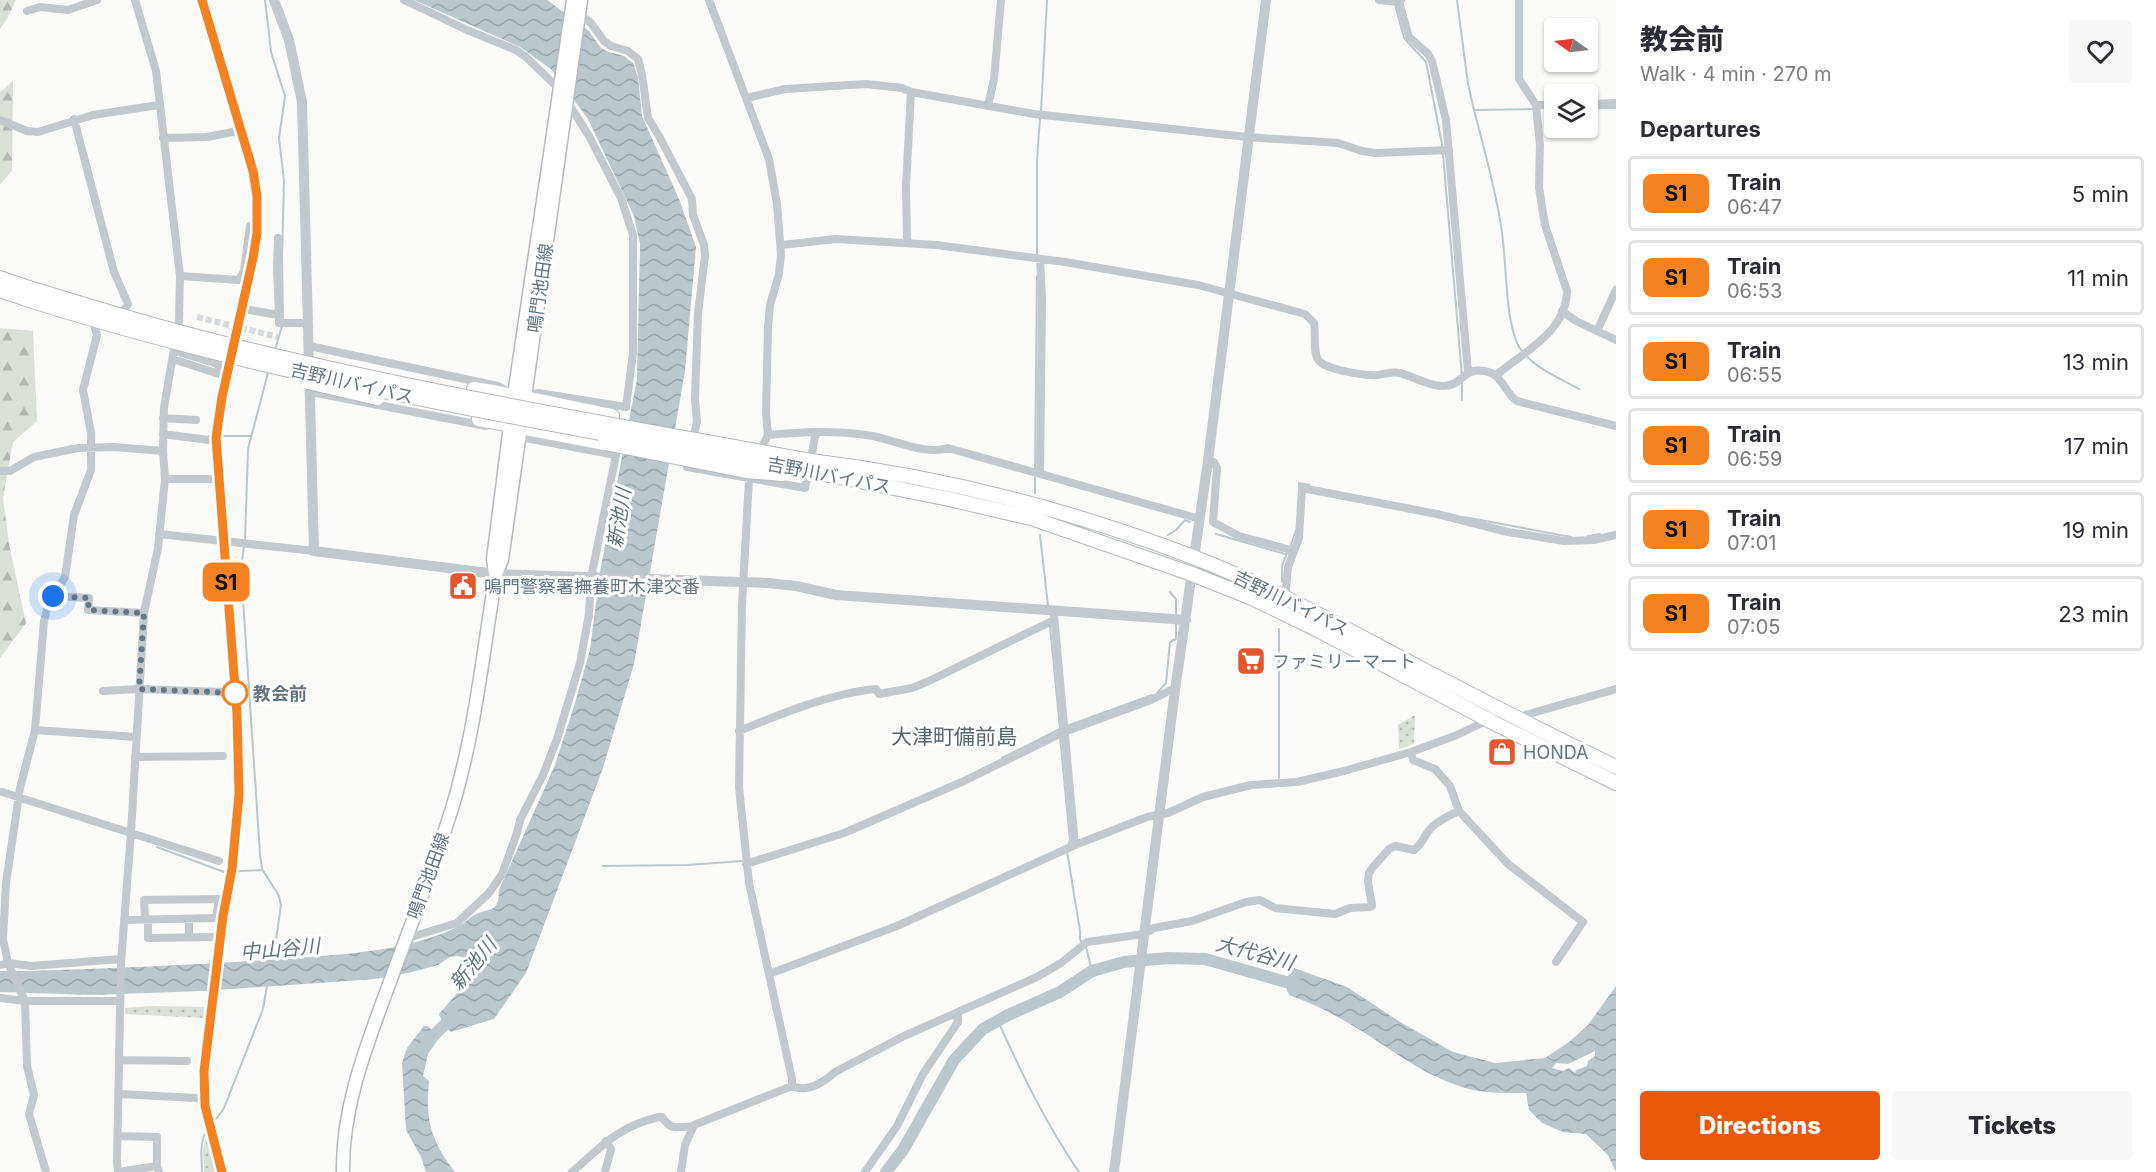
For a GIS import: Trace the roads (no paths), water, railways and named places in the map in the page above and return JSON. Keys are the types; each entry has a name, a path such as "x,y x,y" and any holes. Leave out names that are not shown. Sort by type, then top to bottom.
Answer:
{"highway":[{"name":"吉野川バイパス","path":"0,278 28,293 84,317 194,341 395,393 480,410 810,466 881,470 1013,499 1120,531 1194,558 1324,617 1506,713 1616,767"},
{"name":"吉野川バイパス","path":"0,290 28,293"},
{"path":"194,341 223,338 349,365 519,396 542,403 736,437 810,466"},
{"path":"194,341 210,356 229,362 332,388 479,419 517,431 605,444 746,471 810,466"},
{"name":"吉野川バイパス","path":"810,466 838,477 1031,518 1192,574 1252,598 1318,630 1496,724 1616,783"}],"main road":[{"name":"鳴門池田線","path":"343,1172 350,1102 363,1057 448,823 468,746 496,574 493,559 517,431 519,396 564,94 574,8"}],"street":[{"path":"27,11 40,7 68,9 97,0"},
{"path":"118,1136 157,1137 158,1169 118,1172 118,1136 119,1060 121,961 144,613 155,566 165,479 163,417 179,321 180,276 156,71 135,0"},
{"path":"274,0 290,40 302,102 314,551"},
{"path":"309,346 498,386 519,396 538,393 623,407 626,407 628,403 633,354 633,236 621,198 589,136 564,94 538,67 516,50 404,0"},
{"path":"709,0 747,98 773,175 781,245 781,264 770,304 768,327 768,435 749,479 739,787 746,864 792,1086"},
{"path":"988,106 994,79 1001,0"},
{"path":"1114,1172 1266,0"},
{"path":"1379,0 1400,1 1409,37 1428,54 1431,61 1446,120 1468,372"},
{"path":"1496,375 1550,334 1567,300 1567,291 1545,225 1539,188 1540,145 1536,105 1518,79 1519,0"},
{"path":"574,8 591,23 604,41 611,46 628,51 638,59 648,118 692,200 693,215 704,245 705,255 698,314 695,399 697,422 687,467 805,488 816,432"},
{"path":"747,98 785,89 866,84 902,88 911,92 1055,117 1248,137 1338,143 1376,153 1449,150"},
{"path":"907,242 906,186 911,92"},
{"path":"1598,104 1616,103"},
{"path":"0,120 21,130 38,132 74,119 159,105"},
{"path":"1536,105 1544,105"},
{"path":"46,1172 29,1114 34,1095 27,1066 24,999 6,965 3,939 4,912 19,796 35,730 44,621 48,605 65,577 74,515 92,470 83,390 97,335 95,328 122,313 128,304 114,272 74,119"},
{"path":"163,138 207,137 233,132"},
{"path":"180,276 239,280 244,271 250,226"},
{"path":"278,238 279,323 308,323"},
{"path":"781,245 836,239 882,243 907,242 1040,259 1198,285 1305,314 1314,323 1316,355 1318,361 1324,365 1362,374 1400,373 1413,379 1440,385 1453,384 1468,372 1485,371 1496,375 1511,397 1517,401 1616,426"},
{"path":"1040,259 1042,298 1040,474"},
{"path":"1597,331 1616,290"},
{"path":"249,310 279,315"},
{"path":"1563,311 1576,321 1616,340"},
{"path":"174,355 218,364 222,375 174,355"},
{"path":"311,392 517,431 616,455 580,663 554,748 520,820 514,844 502,874 489,893 457,923 404,941"},
{"path":"163,417 196,420"},
{"path":"768,435 816,432 869,435 937,452 948,448 1200,519"},
{"path":"163,434 209,440"},
{"path":"0,471 10,471 34,458 78,448 163,451"},
{"path":"1208,461 1214,462 1217,468 1213,522 1239,536 1290,551"},
{"path":"165,479 212,479"},
{"path":"1285,599 1290,551 1299,538 1302,488 1444,516 1508,532 1564,541 1594,540 1616,535"},
{"path":"159,534 496,574 768,583 796,586 836,595 1054,616 1186,620"},
{"path":"53,596 89,598 88,610 144,613"},
{"path":"740,731 853,691 876,689 879,694 912,688 1054,616"},
{"path":"1054,616 1075,845"},
{"path":"103,691 139,689 223,692"},
{"path":"769,974 897,926 1075,845 1147,818 1159,816 1203,797 1251,785 1297,782 1411,752 1484,722 1496,724 1506,713 1522,716 1616,689"},
{"path":"746,864 844,833 964,781 1064,732 1175,690"},
{"path":"35,730 136,737"},
{"path":"1411,752 1413,760 1435,769 1450,786 1459,811 1508,864 1584,922 1556,962"},
{"path":"135,758 223,756"},
{"path":"2,792 219,861"},
{"path":"572,1172 606,1141 629,1126 662,1117 669,1127 692,1128 792,1086 798,1089 815,1086 834,1072 904,1036 1037,977 1061,963 1087,942 1144,938 1154,928 1192,921 1246,902 1260,900 1275,908 1335,914 1350,908 1370,907 1372,906 1368,882 1369,873 1389,849 1395,846 1414,850 1433,826 1459,811"},
{"path":"124,920 146,920 216,918 219,899 144,900 146,920 148,938 214,937"},
{"path":"189,919 189,937"},
{"path":"6,965 31,966 121,961"},
{"path":"0,998 120,999"},
{"path":"865,1172 886,1142 923,1074 958,1022 958,1013"},
{"path":"119,1060 187,1061"},
{"path":"119,1094 196,1098"},
{"path":"681,1172 685,1145 692,1128"},
{"path":"605,1172 612,1149 606,1141"}],"water":[{"path":"414,0 547,0 589,31 601,48 624,56 633,63 638,77 642,116 679,199 696,247 685,371 634,664 603,768 526,973 494,1019 451,1032 443,1024 439,1014 466,983 472,966 469,960 458,956 450,957 438,965 375,979 202,991 93,995 0,992 0,971 156,966 325,956 395,947 439,935 461,925 474,915 496,906 499,890 555,765 590,650 600,572 637,379 640,244 634,216 588,119 551,69 520,47"},
{"path":"1294,968 1347,987 1400,1022 1453,1052 1495,1063 1545,1058 1569,1042 1588,1025 1616,986 1616,1172 1608,1155 1586,1134 1563,1132 1542,1123 1529,1110 1526,1093 1478,1091 1446,1081 1416,1066 1337,1016 1289,995 1284,982","holes":["1595,1051 1595,1056 1588,1061 1587,1066 1576,1070 1575,1073 1569,1068 1563,1071 1552,1068 1556,1063 1568,1064"]},
{"path":"424,1026 428,1026 439,1038 428,1054 423,1076 429,1081 429,1119 435,1140 455,1172 426,1172 421,1157 406,1130 402,1063 407,1048"}],"waterway":[{"path":"265,0 271,52 285,96 279,138 284,181 283,321"},
{"path":"1041,112 1047,0"},
{"path":"1457,0 1468,84 1474,110"},
{"path":"1395,4 1404,38 1426,62 1443,149"},
{"path":"1598,108 1616,108"},
{"path":"1534,109 1474,110 1499,211 1508,305 1516,340 1524,354 1538,366 1579,389"},
{"path":"1037,256 1037,160 1040,118"},
{"path":"1443,154 1462,376"},
{"path":"1035,469 1037,276"},
{"path":"275,350 282,326"},
{"path":"245,541 248,449 269,369"},
{"path":"1462,381 1462,400"},
{"path":"209,436 251,436"},
{"path":"1035,474 1035,493"},
{"path":"1299,486 1299,483 1309,485"},
{"path":"1464,517 1571,537"},
{"path":"1168,535 1185,520 1190,522"},
{"path":"1290,548 1296,530"},
{"path":"1216,534 1285,554"},
{"path":"1588,536 1600,534"},
{"path":"1040,535 1048,606"},
{"name":"中山谷川","path":"244,547 241,569 260,854 262,869 279,896 281,905 273,960"},
{"path":"1282,582 1282,566 1287,553"},
{"path":"1170,592 1176,599 1176,617"},
{"path":"1157,693 1166,683 1170,642 1176,639 1176,622"},
{"path":"1002,758 1060,729 1050,626"},
{"path":"1279,629 1279,778"},
{"path":"1067,726 1152,695"},
{"path":"1060,736 1070,841 1067,846"},
{"path":"157,847 224,872 263,870"},
{"path":"1067,851 1082,943"},
{"path":"603,866 687,865 743,861"},
{"path":"1086,947 1092,971"},
{"name":"大代谷川","path":"886,1172 903,1150 954,1060 983,1029 1060,992 1092,971 1124,962 1168,958 1205,959 1300,986"},
{"path":"202,1172 202,1141 224,1108 263,1009 267,986"},
{"name":"新池川","path":"425,1046 454,1016"},
{"path":"998,1021 1035,1098 1079,1172"}],"tunnel":[{"path":"197,317 278,337"}],"railway":[{"path":"202,0 253,171 257,196 257,233 253,258 222,397 216,438 235,693 239,794 232,869 223,916 204,1071 205,1106 222,1172"}],"train":[{"name":"S1","path":"202,0 253,171 257,196 257,233 253,258 222,397 216,438 239,756 239,794 232,869 223,916 204,1071 205,1106 222,1172"}],"place":[{"name":"鳴門警察署撫養町木津交番","path":"463,586"},
{"name":"ファミリーマート","path":"1251,661"},
{"name":"教会前","path":"235,693"},
{"name":"HONDA","path":"1502,752"}],"district":[{"name":"大津町備前島","path":"954,736"}]}
